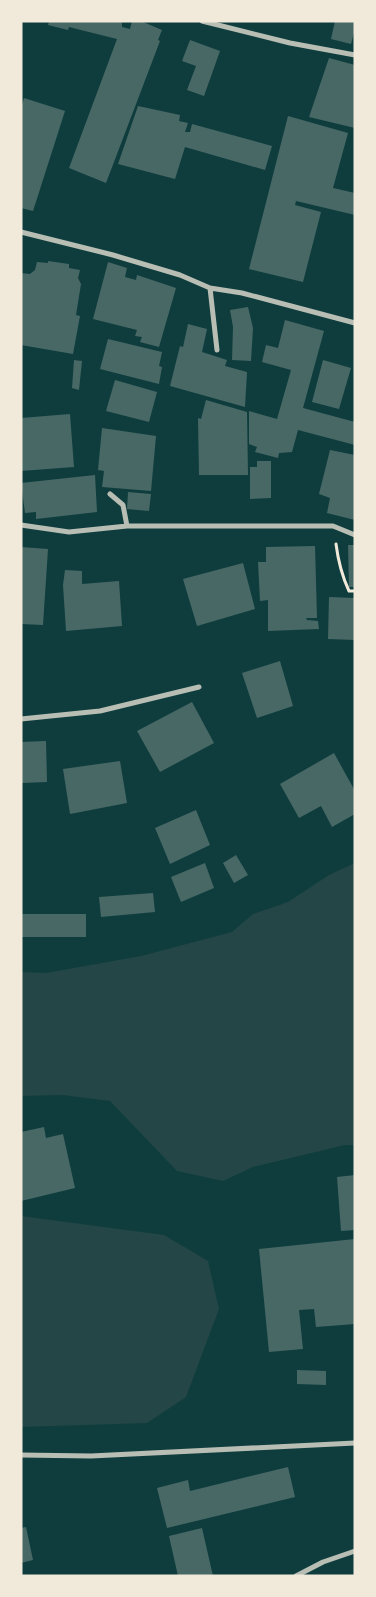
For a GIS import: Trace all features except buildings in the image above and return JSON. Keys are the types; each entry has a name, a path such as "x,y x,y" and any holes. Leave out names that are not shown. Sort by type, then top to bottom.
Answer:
{"street":[{"path":"202,21 290,43 355,55"},
{"path":"21,232 113,255 180,275 210,288 242,293 355,323"},
{"path":"210,288 218,350"},
{"path":"110,494 123,505 127,526"},
{"path":"21,525 69,532 127,526 333,526 355,534"},
{"path":"21,719 100,711 199,687"},
{"path":"21,1455 91,1456 355,1442"},
{"path":"296,1576 323,1562 355,1551"}],"path":[{"path":"333,526 338,561 345,582 349,591 355,591"}],"shaded area":[{"path":"355,863 355,1145 345,1145 253,1167 223,1181 177,1171 110,1101 63,1095 21,1096 21,972 46,973 141,956 232,932 253,914 288,902 329,875"},
{"path":"21,1216 164,1235 208,1261 219,1309 186,1397 147,1423 21,1427"}]}
